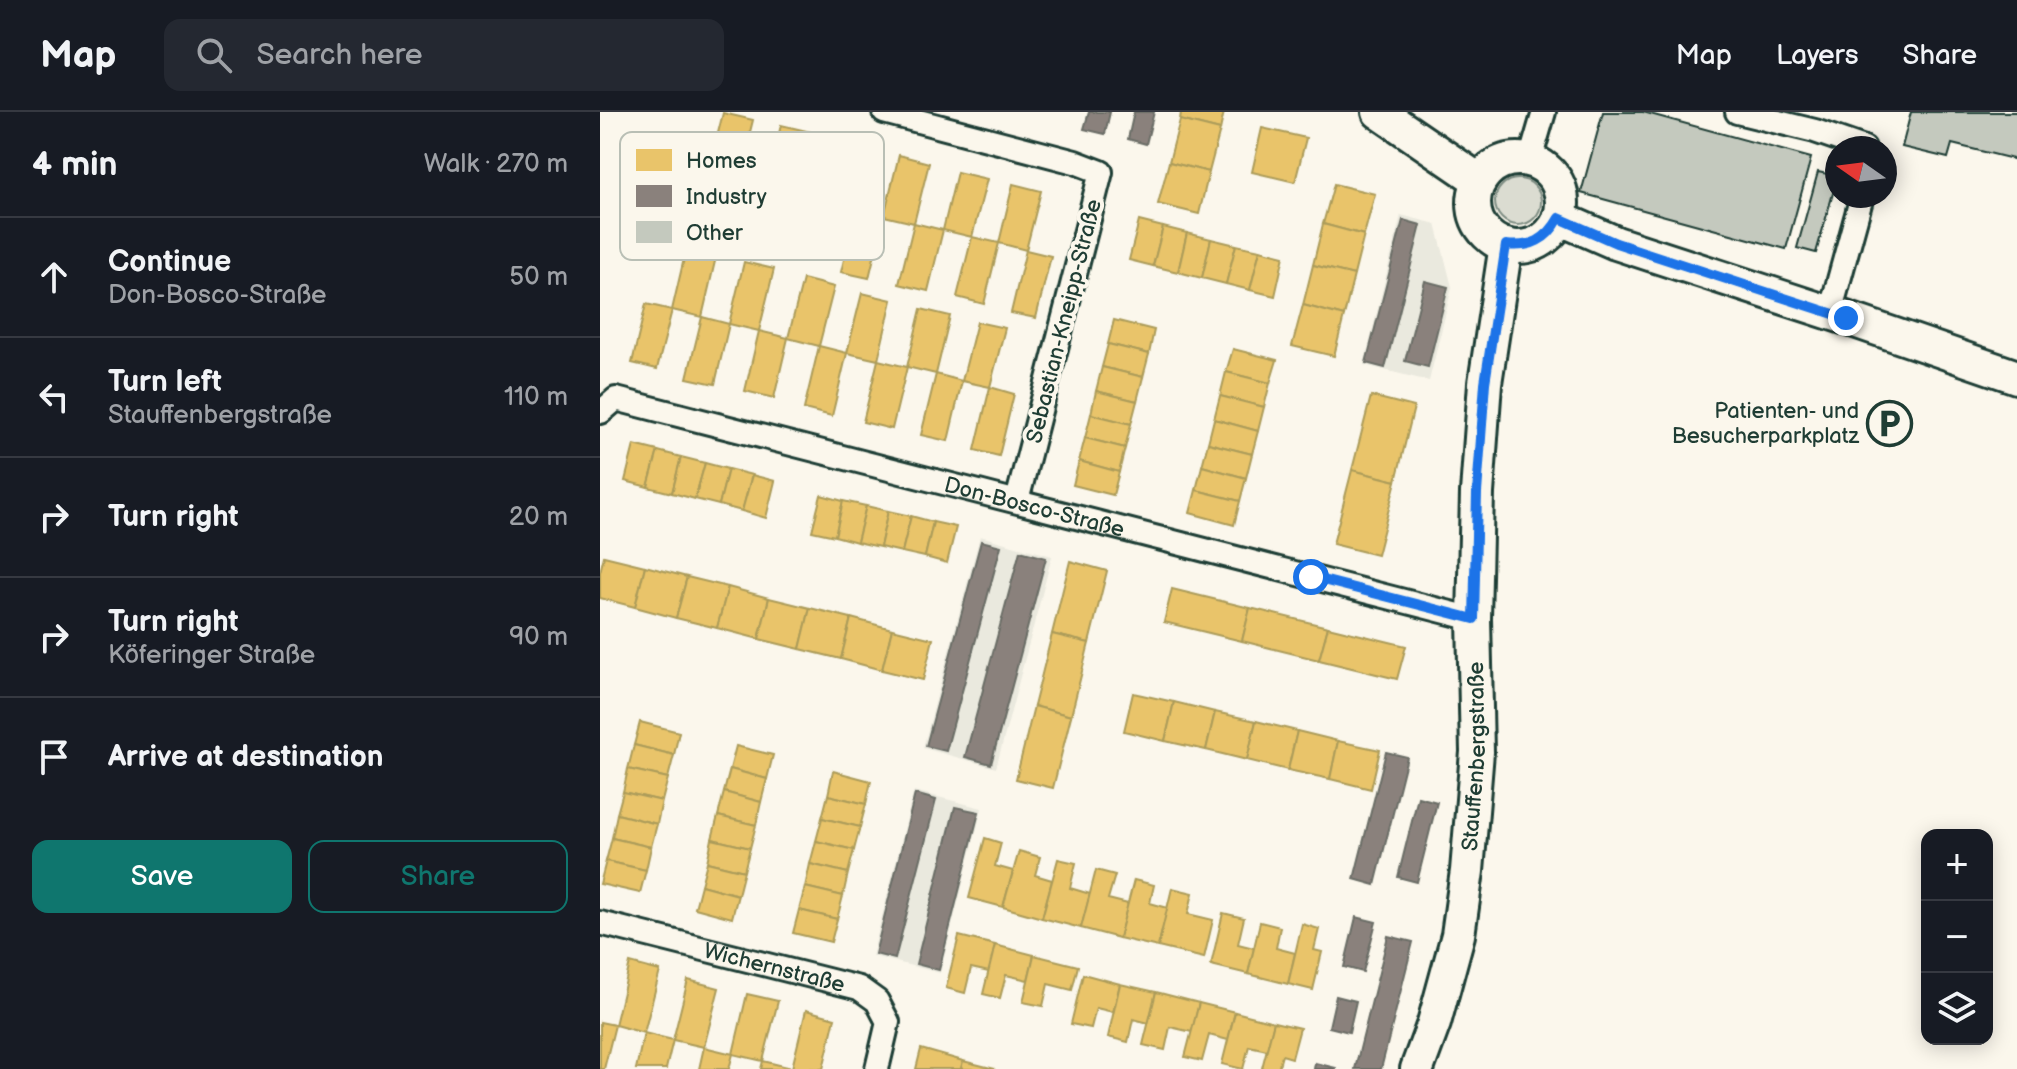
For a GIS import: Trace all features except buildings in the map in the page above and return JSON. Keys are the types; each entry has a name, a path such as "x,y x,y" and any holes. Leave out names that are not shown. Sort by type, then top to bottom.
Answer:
{"street":[{"name":"Sebastian-Kneipp-Straße","path":"884,112 1075,162 1101,172 1017,501"},
{"path":"1379,112 1480,181"},
{"path":"1530,160 1544,112"},
{"path":"1737,112 1829,136"},
{"path":"1530,160 1554,177 1562,204 1559,218 1544,239 1520,247 1506,245 1494,240 1477,220 1475,193 1489,170 1502,162 1530,160"},
{"path":"1830,313 1859,208"},
{"path":"1559,218 1616,243 2017,377"},
{"name":"Stauffenbergstraße","path":"1417,1069 1434,1023 1458,935 1467,871 1477,752 1474,619 1477,493 1485,383 1506,245"},
{"name":"Don-Bosco-Straße","path":"601,412 616,399 1474,619"},
{"name":"Wichernstraße","path":"600,923 859,988 877,1001 888,1022 877,1069"}],"shaded area":[{"path":"1518,179 1535,185 1541,202 1535,219 1518,225 1501,219 1495,202 1501,185"},
{"path":"1401,215 1436,224 1452,287 1429,381 1364,365"},
{"path":"980,536 1052,556 996,768 923,748"},
{"path":"914,791 982,808 940,973 872,956"}],"place":[{"name":"Patienten- und Besucherparkplatz","path":"1890,423"}],"route":[{"path":"1311,577 1474,619 1477,493 1485,383 1506,245 1520,247 1544,239 1559,218 1616,243 1846,318"}]}
